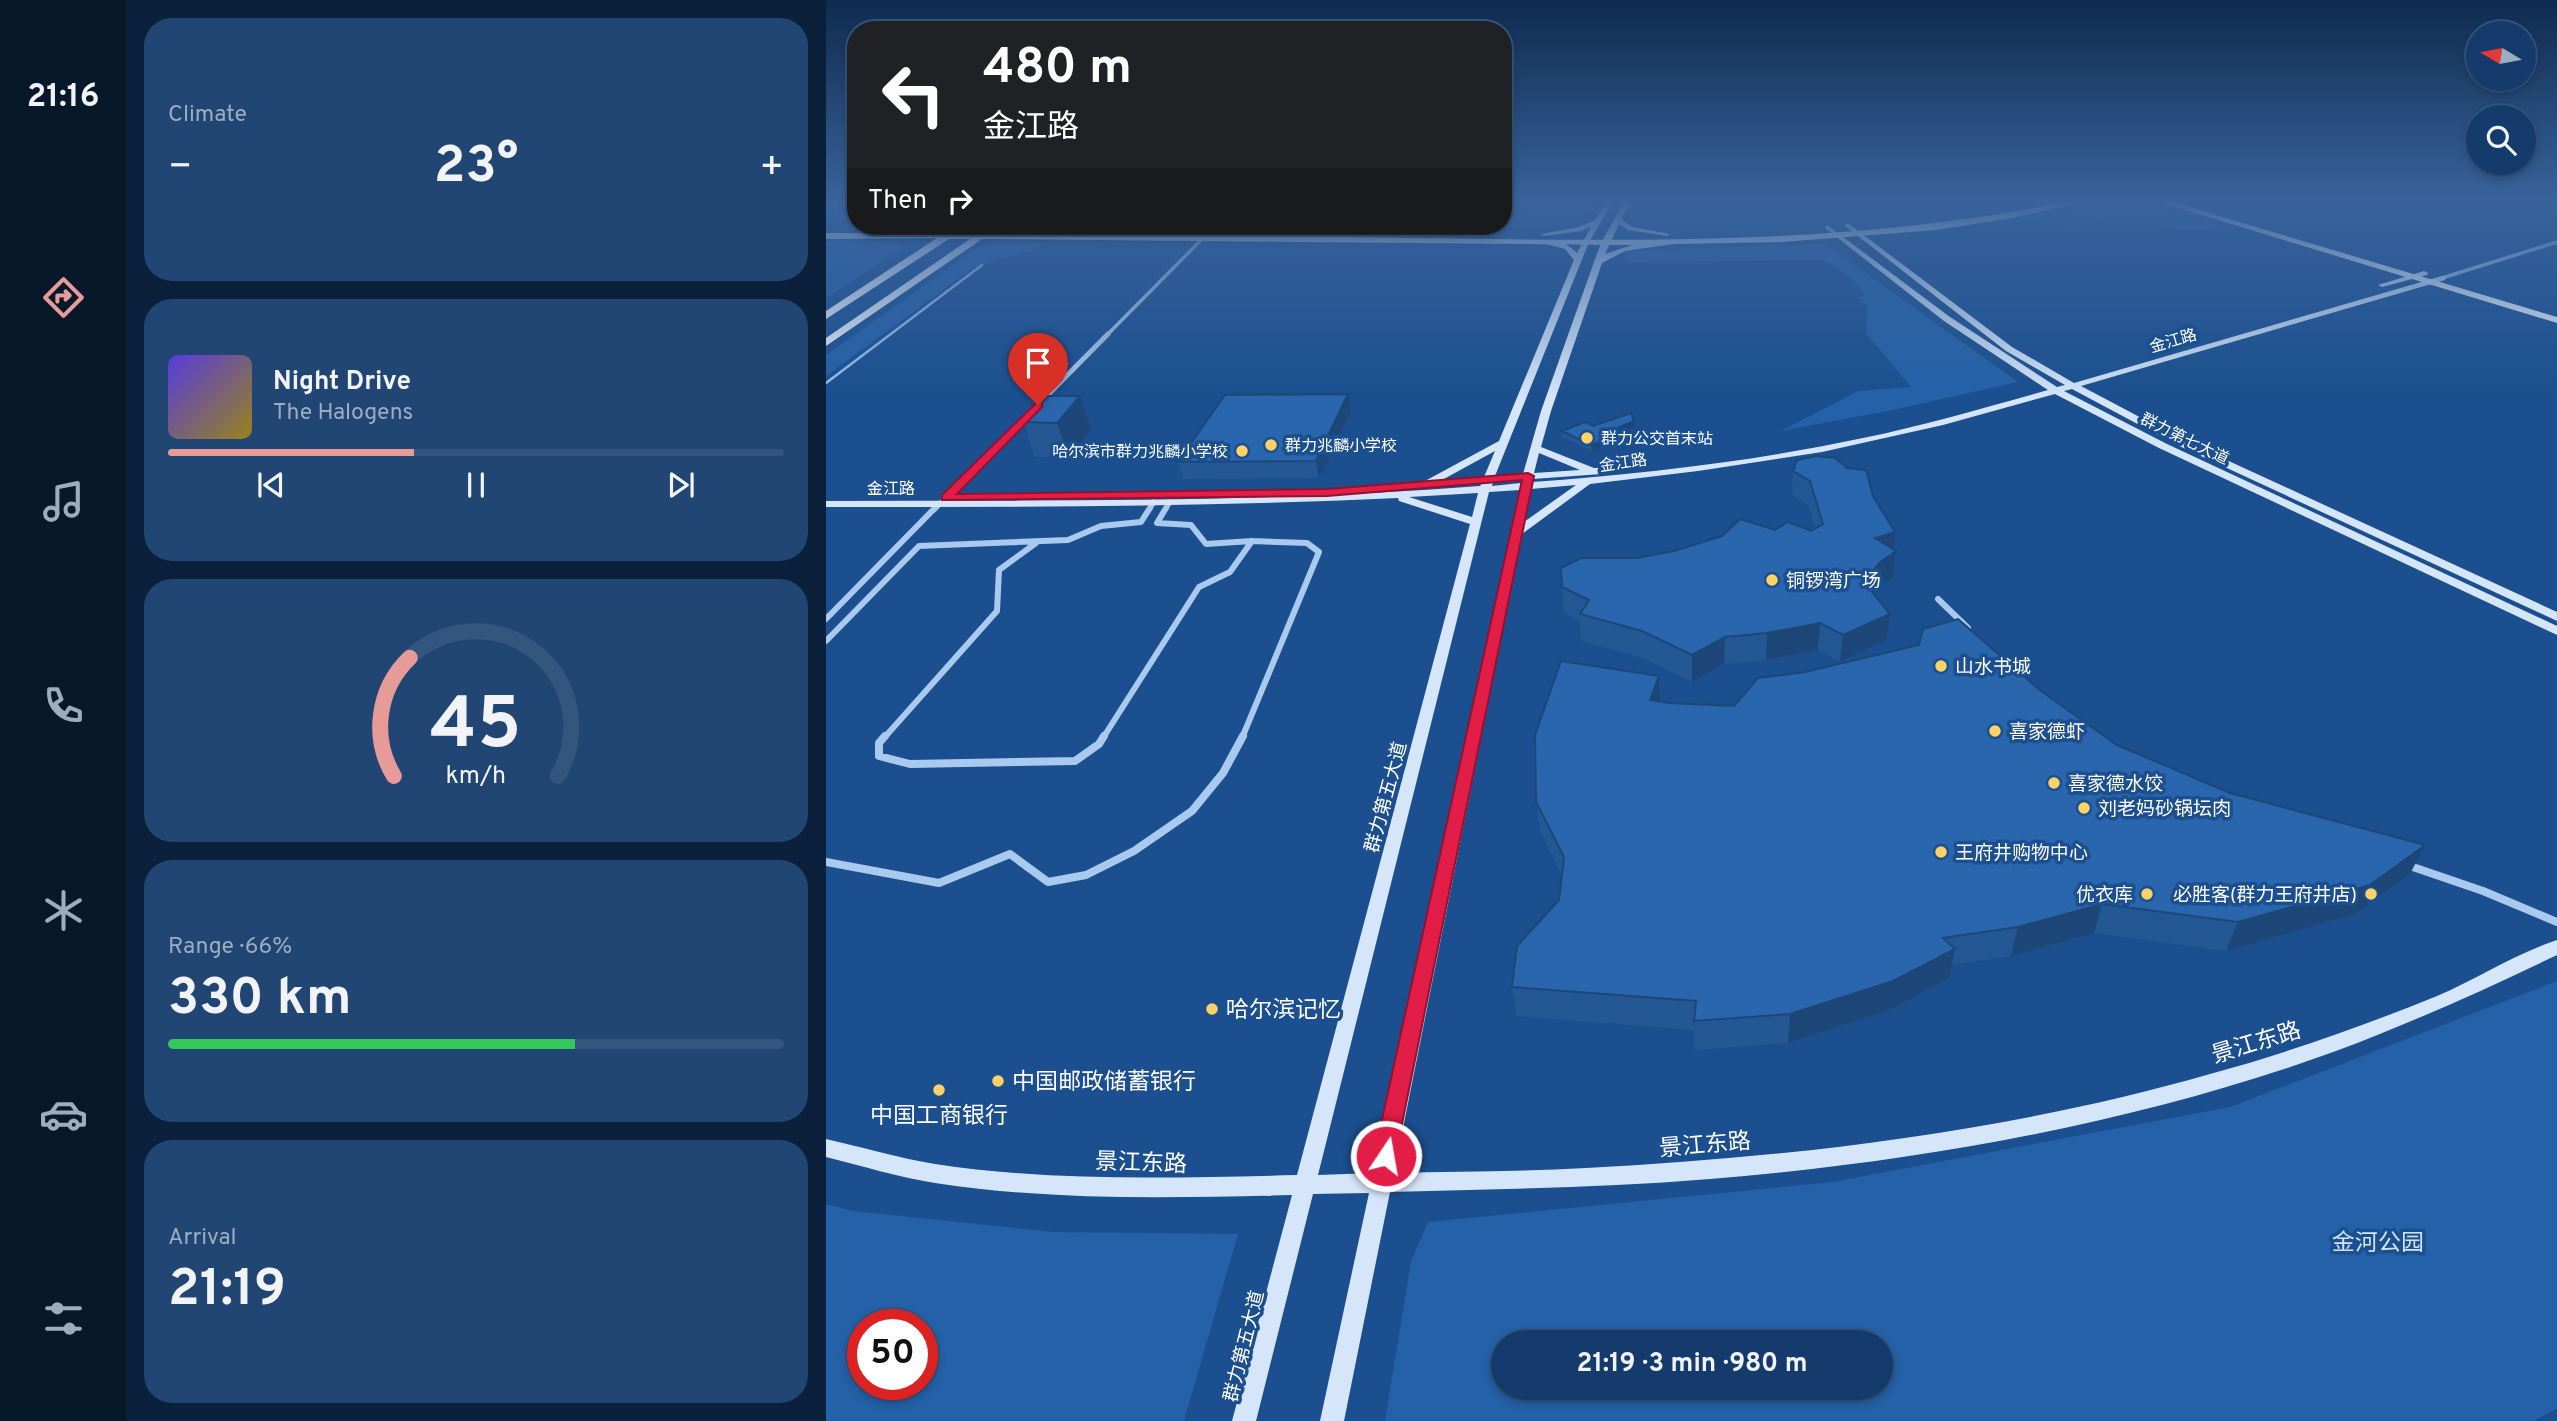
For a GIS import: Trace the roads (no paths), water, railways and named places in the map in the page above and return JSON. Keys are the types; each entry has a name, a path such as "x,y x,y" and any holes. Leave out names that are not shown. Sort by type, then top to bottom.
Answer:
{"main road":[{"path":"826,305 885,266"},
{"path":"826,316 902,266"},
{"path":"826,331 923,266"},
{"path":"826,343 930,266"},
{"name":"群力第五大道","path":"1244,1421 1476,522 1503,443 1575,266"},
{"path":"1332,1421 1527,482 1597,266"},
{"name":"群力第七大道","path":"1878,266 1947,320 2052,388 2164,446 2557,631"},
{"name":"群力第七大道","path":"1905,266 2009,349 2068,383 2179,442 2557,617"},
{"path":"2376,266 2411,277"},
{"path":"2393,266 2557,320"},
{"name":"金江路","path":"1527,482 1587,483 1825,448 1930,425 2411,277 2442,278"},
{"name":"金江路","path":"2068,383 2427,277"},
{"path":"2442,278 2557,312"},
{"name":"金江路","path":"826,497 1170,502 1392,496 1527,482 1738,454 1914,421 2052,388"},
{"path":"1426,484 1503,443"},
{"path":"1536,448 1595,472"},
{"path":"1517,531 1587,483"},
{"name":"金江路","path":"826,504 1265,495 1426,484 1487,485"},
{"path":"1392,496 1476,522"},
{"name":"景江东路","path":"826,1148 942,1174 1018,1182 1181,1189 1589,1178 1723,1168 1881,1150 2054,1119 2201,1084 2353,1036 2432,1007 2557,947"}],"street":[{"path":"826,619 1175,266"},
{"path":"2442,278 2479,266"},
{"path":"826,641 919,546 1068,540 1101,526 1141,522 1154,502"},
{"path":"826,862 939,883 1010,854 1048,882 1086,875 1134,851 1192,811 1223,773 1244,734 1319,552 1307,543 1252,541 1206,544 1191,525 1157,523 1170,502"},
{"path":"1036,543 999,570 997,611 879,743 879,756 910,764 1075,761 1099,744 1199,587 1230,572 1252,541"},
{"path":"1938,598 1973,633"},
{"path":"2397,862 2483,891 2557,922"}],"waterway":[{"path":"826,383 980,266"}],"place":[{"name":"群力公交首末站","path":"1587,438"},
{"name":"群力兆麟小学校","path":"1271,445"},
{"name":"哈尔滨市群力兆麟小学校","path":"1242,451"},
{"name":"铜锣湾广场","path":"1772,580"},
{"name":"山水书城","path":"1941,666"},
{"name":"喜家德虾","path":"1995,731"},
{"name":"喜家德水饺","path":"2054,783"},
{"name":"刘老妈砂锅坛肉","path":"2084,808"},
{"name":"王府井购物中心","path":"1941,852"},
{"name":"优衣库","path":"2147,894"},
{"name":"必胜客(群力王府井店)","path":"2371,894"},
{"name":"哈尔滨记忆","path":"1212,1009"},
{"name":"中国邮政储蓄银行","path":"998,1081"},
{"name":"中国工商银行","path":"939,1090"}],"park label":[{"name":"金河公园","path":"2378,1242"}]}
